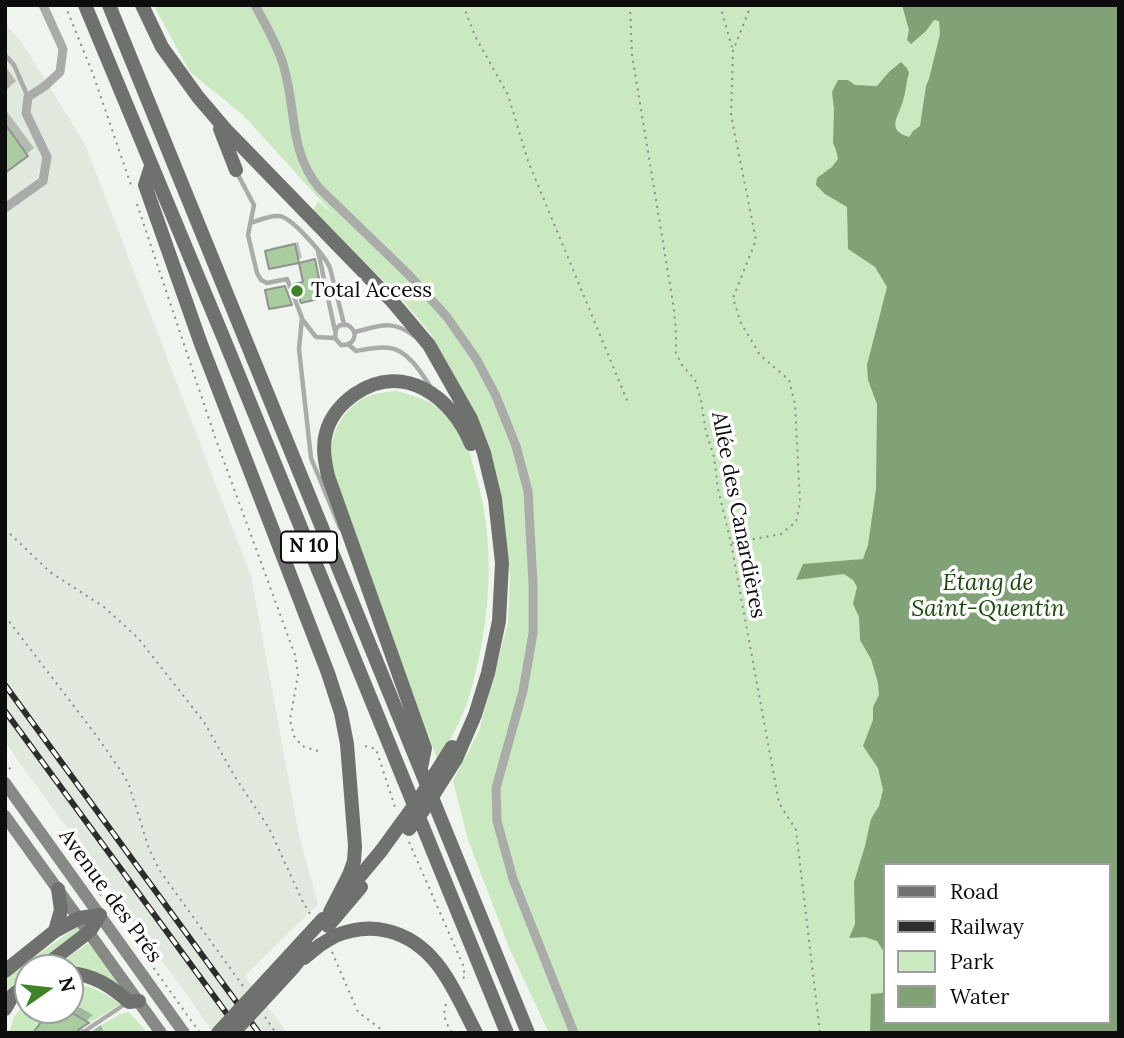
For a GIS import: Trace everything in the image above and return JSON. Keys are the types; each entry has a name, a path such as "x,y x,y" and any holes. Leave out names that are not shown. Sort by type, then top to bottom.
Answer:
{"main road":[{"name":"N 10","path":"85,5 507,1033"},
{"name":"N 10","path":"108,5 527,1033"},
{"path":"142,5 162,47 198,97 392,300 429,345 471,419 484,453 495,499 502,563 499,621 488,673 475,715 454,753 329,928 218,1033"},
{"path":"216,118 236,170"},
{"path":"151,166 145,185 201,344 328,673 341,713 349,764 354,861 329,928 320,945 293,968 233,1033"},
{"path":"421,769 425,748 328,476 324,456 326,433 334,414 348,398 365,387 384,382 408,382 436,396 453,411 464,428 478,465 486,500 493,561 490,618 481,667 454,753"},
{"name":"Avenue des Prés","path":"9,778 100,915 184,1033"},
{"name":"Avenue des Prés","path":"5,816 89,931 134,1001 161,1033"},
{"path":"55,931 61,910 58,889"},
{"path":"5,971 55,931 79,918 100,915"},
{"path":"59,954 89,931 100,915"},
{"path":"329,928 376,928 399,934 419,944 435,960 476,1033"},
{"path":"84,976 112,987 134,1001"}],"street":[{"path":"5,208 43,181 46,170 47,157 26,113 29,97 60,72 63,49 43,5"},
{"path":"255,5 284,65 296,141 309,176 409,275 447,317 477,360 496,396 516,446 528,491 533,633 523,691 496,788 497,821 513,879 574,1033"}],"lane":[{"path":"5,55 14,65 29,97"},
{"path":"236,170 254,205 248,235 261,280 267,283 287,279 302,318 316,337 335,335"},
{"path":"251,223 280,216 289,220 326,259 344,324"},
{"path":"317,250 335,335 341,345 348,344 354,340 355,332 344,324 338,326 335,335"},
{"path":"302,318 299,349 311,458 336,520 357,559"},
{"path":"355,332 390,325 404,328 429,345"},
{"path":"348,344 356,351 387,347 398,349 426,380 436,396"},
{"path":"82,1033 134,1001"}],"path":[{"path":"65,5 93,74 132,189"},
{"path":"463,5 475,36 508,95 528,161 629,405"},
{"name":"Allée des Canardières","path":"630,5 632,55 674,309 676,354 695,380 701,400 731,543 779,803 796,830 820,1033"},
{"path":"720,5 733,51 731,115 756,240 733,298 741,323 760,355 789,380 795,404 800,502 796,522 781,534 731,543"},
{"path":"733,51 751,5"},
{"path":"136,202 215,437 295,655 298,675 290,720 294,736 302,746 318,751"},
{"path":"5,529 50,572 104,607 138,638 204,722 235,778 269,828 309,912"},
{"path":"5,616 123,774 149,849 160,871 248,993"},
{"path":"365,746 376,749 395,806"},
{"path":"5,762 9,778"},
{"path":"410,842 463,965 464,976 457,985"},
{"path":"95,887 200,1033"},
{"path":"329,928 337,959 358,1012 386,1033"},
{"path":"448,1000 444,1010 452,1033"},
{"path":"262,1013 276,1033"}],"shaded area":[{"path":"5,24 21,41 85,144 251,576 299,835 318,904 245,976 287,1033 214,1033 5,742"}],"green space":[{"path":"1119,5 1119,1033 549,1033 510,950 468,840 453,781 479,731 508,623 510,574 503,515 468,404 430,333 400,297 312,212 318,201 334,215 243,115 190,72 154,6"},
{"path":"397,391 437,407 450,417 459,429 471,457 486,525 488,581 483,638 464,712 438,761 335,482 331,461 331,446 336,430 351,408 368,396"},
{"path":"78,926 81,931 52,954 39,954"},
{"path":"90,944 117,984 84,970 84,954 73,954"},
{"path":"14,972 14,986 5,999 5,982"},
{"path":"84,986 120,1004 90,1023 84,1019"},
{"path":"129,1012 148,1033 96,1033 93,1030 120,1014"},
{"path":"14,1017 14,1024 41,1024 34,1033 9,1033"}],"water":[{"name":"Étang de Saint-Quentin","path":"902,5 1119,5 1119,1033 870,1033 871,994 883,991 883,1024 1110,1024 1110,863 883,863 883,950 877,941 865,937 849,938 855,924 854,882 871,819 879,806 883,790 878,768 863,746 873,720 873,707 879,695 878,683 871,659 860,640 859,617 853,604 857,587 853,580 844,574 796,580 803,564 863,559 868,545 876,489 877,404 868,380 867,365 887,287 875,267 848,249 847,207 825,194 816,185 817,178 838,159 833,143 832,92 838,80 848,80 855,85 877,86 901,62 909,73 895,126 897,131 909,137 920,126 926,86 940,34 939,21 934,20 911,44 907,40 909,30"}],"building":[{"path":"5,124 28,156 5,173"},
{"path":"295,244 299,263 269,269 265,251"},
{"path":"315,259 323,298 301,303 294,284 303,282 299,263"},
{"path":"285,286 292,305 269,309 265,290"},
{"path":"84,1020 89,1023 77,1033 33,1033 40,1024 84,1024"}],"railway":[{"path":"5,685 259,1033"},
{"path":"5,711 241,1033"}],"place":[{"name":"Total Access","path":"297,291"}]}
